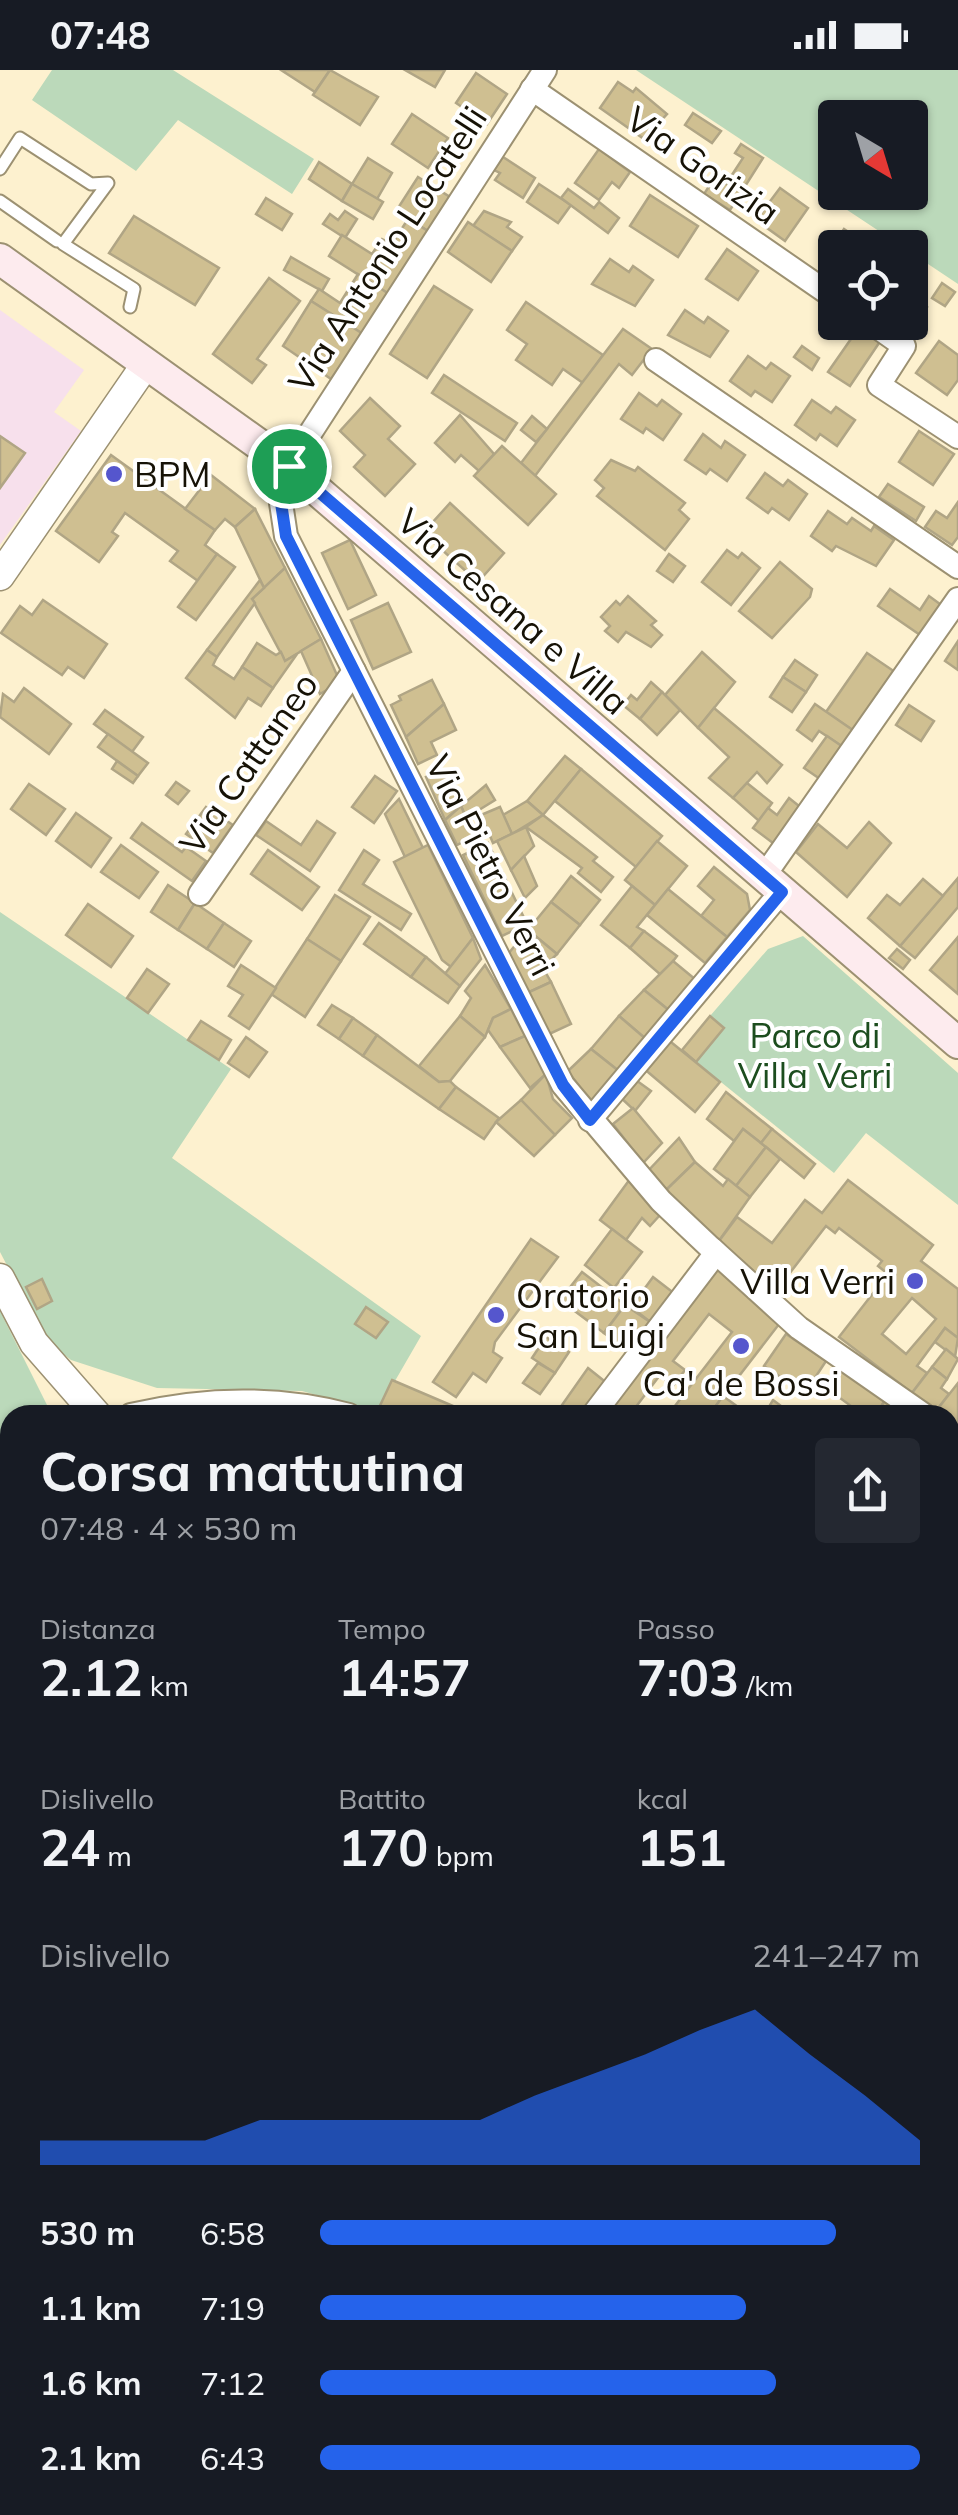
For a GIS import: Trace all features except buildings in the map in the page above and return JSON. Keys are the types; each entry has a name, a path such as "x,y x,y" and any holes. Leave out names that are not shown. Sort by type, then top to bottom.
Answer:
{"main road":[{"name":"Via Cesana e Villa","path":"0,259 289,466 958,1043"}],"street":[{"name":"Via Gorizia","path":"539,80 818,285"},
{"name":"Via Antonio Locatelli","path":"289,466 539,80"},
{"path":"896,340 904,346 879,384 958,438"},
{"path":"656,360 958,568"},
{"path":"0,576 146,364"},
{"name":"Via Pietro Verri","path":"289,466 281,503 286,536 563,1085 661,1202 714,1251 800,1328 910,1405"},
{"path":"590,1120 773,884 958,599"},
{"name":"Via Cattaneo","path":"200,894 354,671"},
{"path":"599,1405 714,1251"},
{"path":"0,1278 34,1343 89,1405"},
{"path":"176,1405 298,1402 310,1405"}],"lane":[{"path":"0,170 20,138 90,184 108,183 63,244 134,289 130,308"},
{"path":"0,201 57,241"}],"shaded area":[{"path":"0,310 84,370 54,412 81,431 0,545"}],"green space":[{"path":"52,70 173,70 314,159 292,194 178,120 136,171 32,100"},
{"path":"636,70 958,70 958,284 928,264 928,230 877,230 847,210 928,210 928,100 818,100 818,191"},
{"path":"0,912 231,1069 172,1158 421,1336 381,1405 352,1405 302,1391 157,1388 71,1360 46,1340 0,1252"},
{"name":"Parco di Villa Verri","path":"803,936 958,1073 958,1205 866,1133 834,1173 696,1062 724,1028 710,1016 768,949"},
{"path":"0,1311 47,1405 0,1405"}],"place":[{"name":"BPM","path":"114,474"},
{"name":"Villa Verri","path":"915,1281"},
{"name":"Oratorio San Luigi","path":"496,1315"},
{"name":"Ca' de Bossi","path":"741,1346"}],"route":[{"path":"289,466 782,892 590,1120 563,1085 286,536 281,503 289,466"}]}
